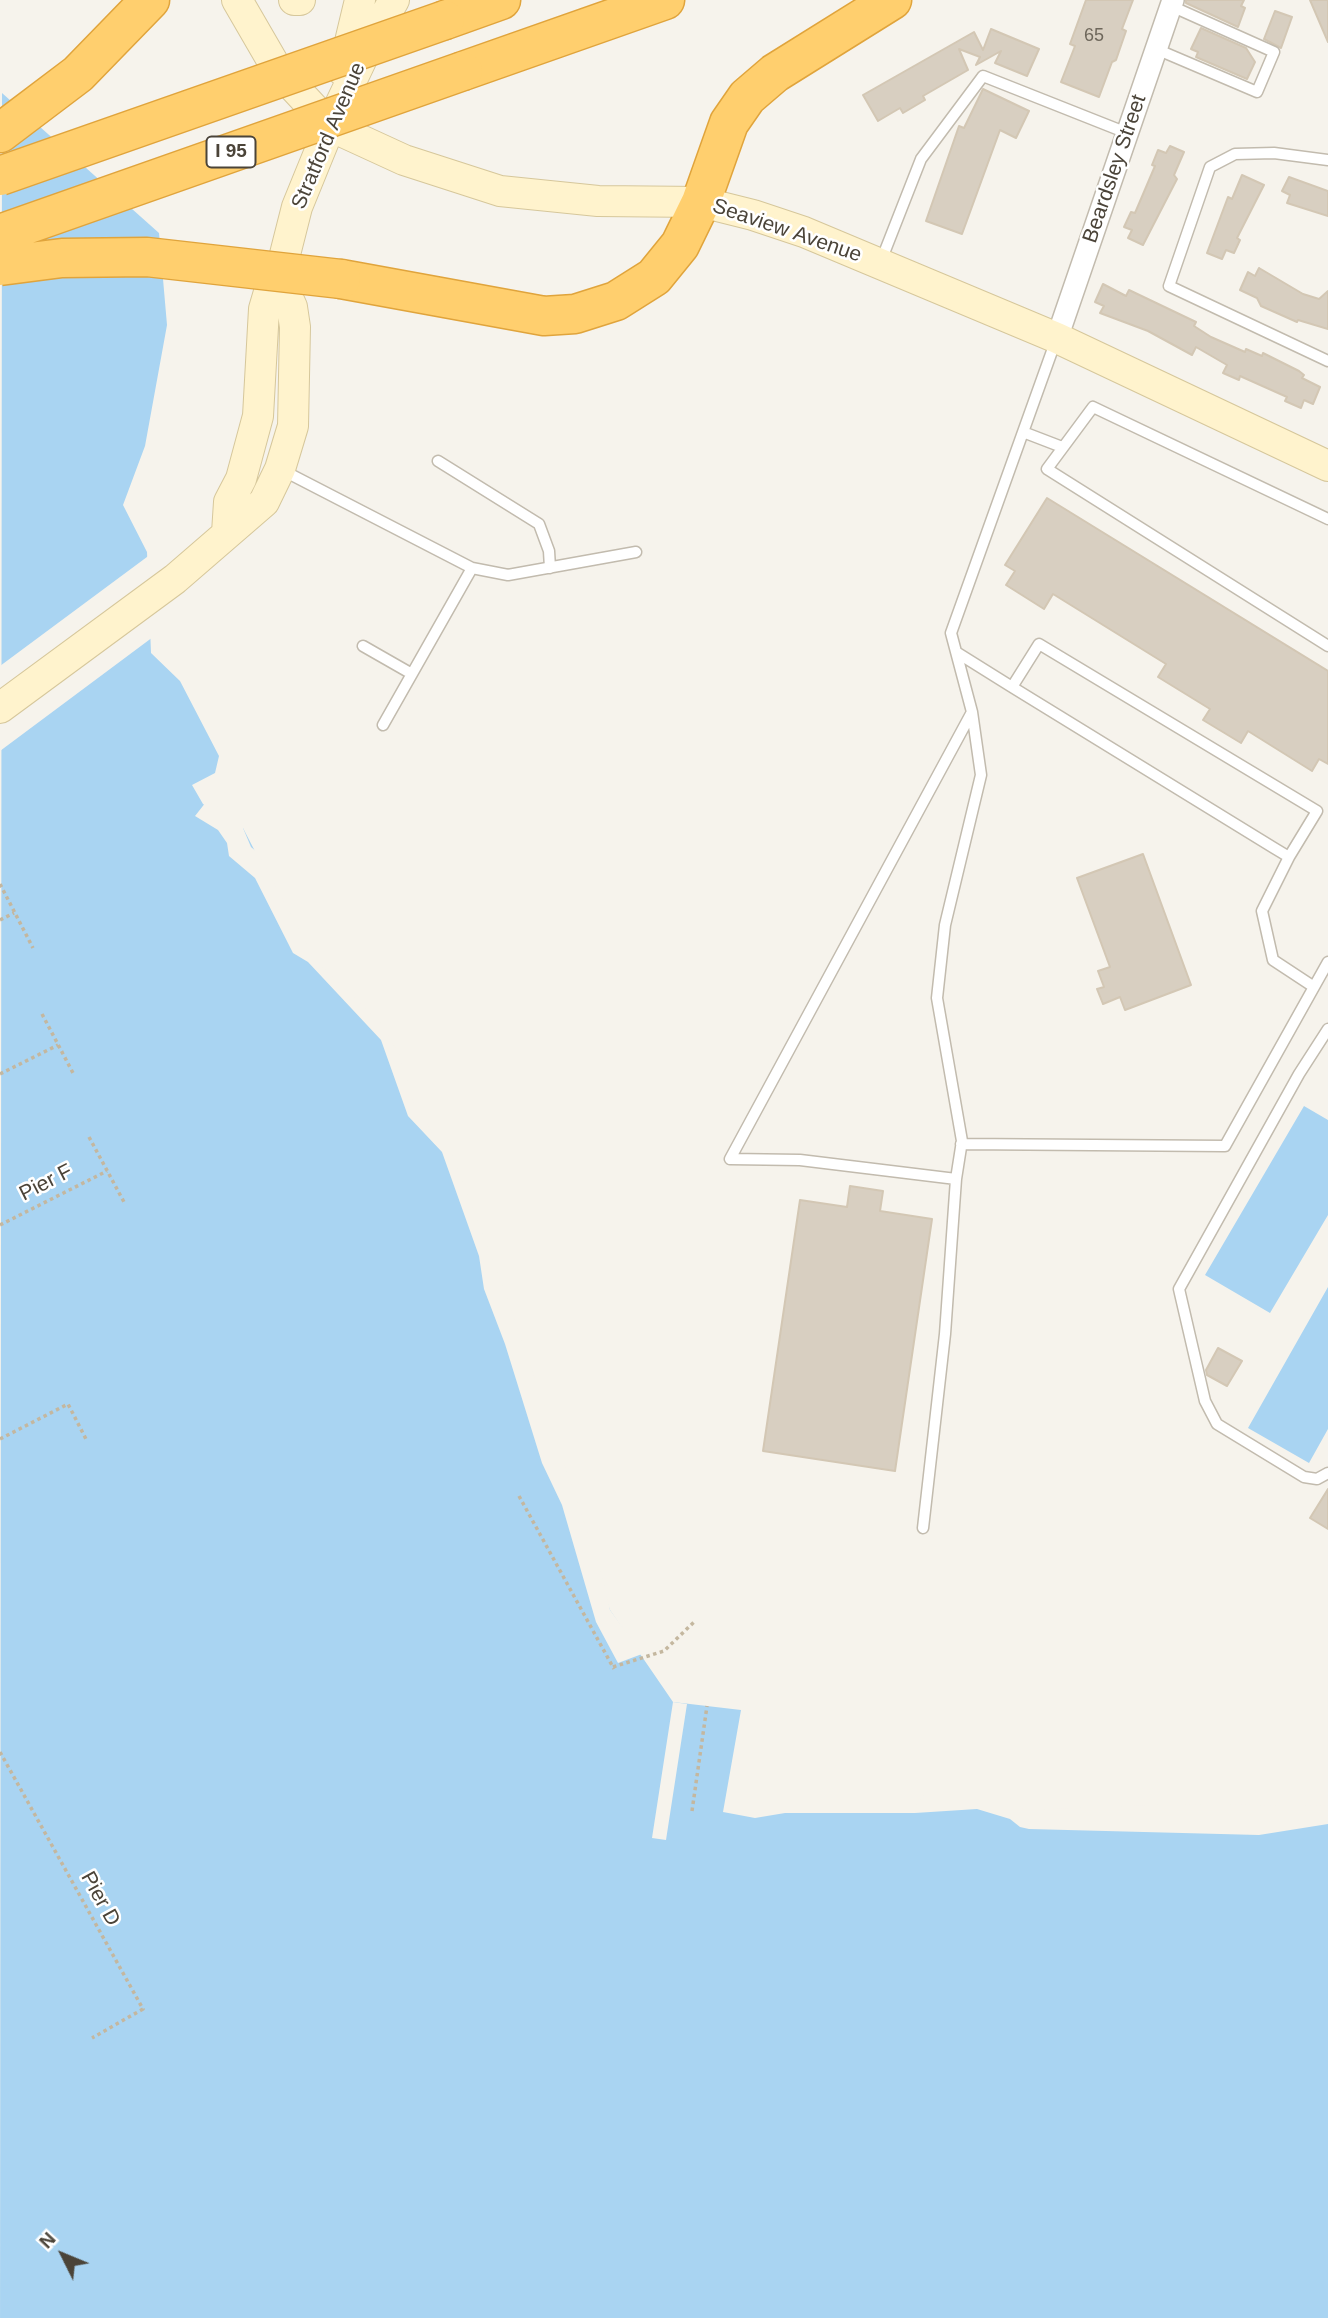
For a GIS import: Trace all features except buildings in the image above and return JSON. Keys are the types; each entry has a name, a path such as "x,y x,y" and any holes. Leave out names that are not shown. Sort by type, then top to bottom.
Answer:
{"highway":[{"path":"0,133 78,74 150,0"},
{"name":"I 95","path":"0,176 501,0"},
{"name":"I 95","path":"0,234 665,0"},
{"path":"0,266 62,258 147,257 415,290 530,315 575,314 616,301 654,277 680,245 701,202 729,123 747,97 775,73 892,0"}],"main road":[{"name":"Seaview Avenue","path":"237,0 277,69 330,126 404,160 500,191 598,201 701,202 753,215 880,263 1057,338 1328,466"},
{"path":"294,0 300,0"},
{"path":"330,126 360,0"},
{"name":"Stratford Avenue","path":"227,533 229,502 241,479 258,416 264,309 269,292 279,278 298,207 330,126 366,50 394,0"},
{"path":"0,708 175,579 227,533 247,520 264,502 280,469 293,426 295,327 292,307 279,278"}],"street":[{"name":"Beardsley Street","path":"1057,338 1172,3"}],"lane":[{"path":"1156,49 1257,92 1274,52 1172,3"},
{"path":"880,263 921,159 983,76 1127,134"},
{"path":"1328,160 1274,153 1235,154 1210,167 1169,286 1328,361"},
{"path":"923,1528 945,1334 961,1144 937,998 946,925 981,775 972,712 951,633 1057,338"},
{"path":"1328,519 1093,407 1047,469 1328,646"},
{"path":"1023,432 1062,447"},
{"path":"438,461 539,524 549,551 550,568"},
{"path":"280,469 472,568 508,575 636,551"},
{"path":"383,725 472,568"},
{"path":"1012,687 1039,644 1317,811 1289,857 1262,911 1273,960 1314,987"},
{"path":"363,646 412,674"},
{"path":"956,652 1289,857"},
{"path":"956,1179 800,1160 730,1159 972,712"},
{"path":"961,1144 1225,1146 1328,962"},
{"path":"1328,1029 1299,1074 1183,1279 1179,1299 1205,1401 1217,1424 1304,1477 1317,1479 1328,1473"}],"path":[{"path":"0,884 33,948"},
{"path":"0,920 14,912"},
{"path":"42,1014 73,1073"},
{"path":"0,1074 58,1045"},
{"path":"89,1137 124,1202"},
{"name":"Pier F","path":"0,1224 107,1171"},
{"path":"0,1438 68,1404 87,1441"},
{"path":"519,1496 613,1668 664,1651 694,1622"},
{"path":"692,1811 707,1706"},
{"name":"Pier D","path":"0,1752 143,2009 92,2038"}],"water":[{"path":"2,93 159,233 167,325 145,446 123,505 147,552 151,653 180,681 219,756 215,773 192,785 203,804 243,828 312,962 377,1024 411,1105 435,1144 447,1152 506,1307 610,1610 673,1702 741,1710 723,1812 755,1818 785,1813 915,1813 925,1798 1023,1814 1328,1810 1328,2318 0,2318"},
{"path":"1304,1106 1328,1120 1328,1215 1270,1313 1205,1275"},
{"path":"1328,1287 1328,1429 1309,1463 1248,1428"}],"pier":[{"path":"151,554 153,637 0,751 0,666"},
{"path":"206,802 242,815 243,828 251,847 258,853 315,960 380,1022 399,1054 414,1103 437,1141 450,1150 510,1306 602,1575 610,1610 642,1654 618,1663 596,1622 562,1505 542,1463 505,1344 484,1289 479,1256 442,1152 408,1116 381,1040 308,962 293,953 255,878 229,856 227,843 218,830 195,816"},
{"path":"673,1702 687,1704 666,1840 652,1838"},
{"path":"924,1795 1007,1795 1024,1810 1178,1804 1328,1806 1328,1824 1259,1835 1029,1829 1020,1827 1010,1819 977,1809 915,1813 916,1805"}]}
